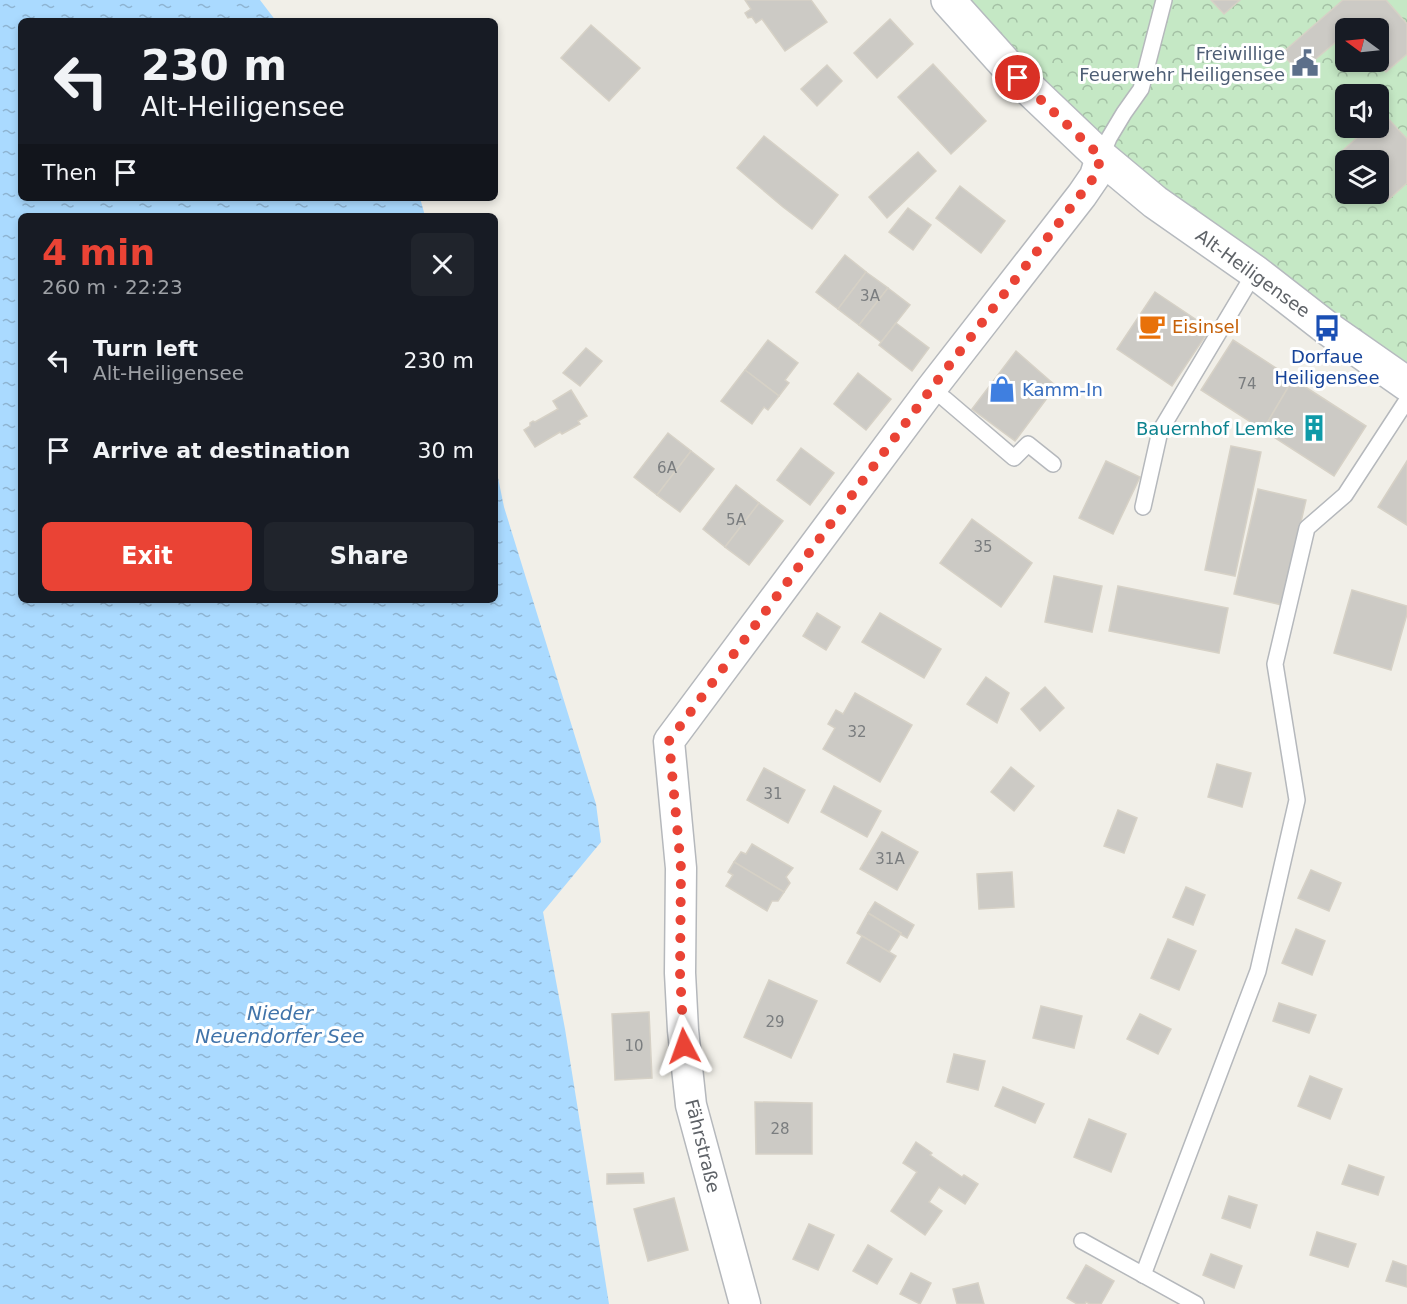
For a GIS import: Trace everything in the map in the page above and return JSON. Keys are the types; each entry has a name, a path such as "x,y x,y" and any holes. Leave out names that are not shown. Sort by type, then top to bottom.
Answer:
{"main road":[{"name":"Alt-Heiligensee","path":"948,0 1018,78 1101,157 1155,202 1255,272 1327,328 1407,384"}],"street":[{"name":"Fährstraße","path":"745,1304 691,1105 680,973 681,868 669,741 931,389 1082,195 1095,176 1101,157"}],"lane":[{"path":"1101,157 1124,113 1142,89 1164,0"},
{"path":"1143,507 1160,431 1255,272"},
{"path":"931,389 1014,459 1028,444 1053,464"},
{"path":"1143,1275 1257,971 1297,800 1275,664 1307,528 1345,495 1407,400"},
{"path":"1082,1241 1196,1304"}],"green space":[{"path":"967,0 1407,0 1407,366 1222,233 1136,168 1007,46"}],"water":[{"name":"Nieder Neuendorfer See","path":"0,0 260,0 274,18 18,18 18,201 421,201 424,213 18,213 18,603 498,603 498,478 504,507 596,804 601,842 543,912 565,1029 609,1304 0,1304"}],"building":[{"path":"745,0 811,0 827,22 785,51 762,19 756,23 752,17 748,18 745,13 751,9"},
{"path":"1211,0 1240,0 1224,14"},
{"path":"1343,0 1386,0 1407,24 1407,54 1389,69 1389,18 1335,18 1335,43 1299,73 1282,53"},
{"path":"890,19 913,44 877,78 854,53"},
{"path":"591,25 640,68 609,101 561,58"},
{"path":"933,64 986,121 951,154 898,97"},
{"path":"827,65 842,81 817,106 801,89"},
{"path":"1389,120 1407,139 1407,183 1389,199 1389,150 1343,150 1357,138 1389,138"},
{"path":"764,136 838,195 812,229 737,168"},
{"path":"918,152 936,171 887,218 869,197"},
{"path":"960,186 1005,221 981,253 936,218"},
{"path":"908,208 931,225 913,250 889,232"},
{"path":"845,255 866,272 838,309 816,292"},
{"path":"866,272 888,288 859,325 838,309"},
{"path":"888,288 910,305 881,342 859,325"},
{"path":"1155,292 1210,329 1172,386 1117,349"},
{"path":"896,323 929,348 912,371 879,345"},
{"path":"768,340 798,363 785,380 789,383 779,396 745,370"},
{"path":"1233,340 1293,379 1263,430 1201,390"},
{"path":"586,348 602,361 580,386 563,373"},
{"path":"1016,351 1056,386 1015,441 972,409"},
{"path":"745,370 779,396 768,410 764,407 752,424 721,401"},
{"path":"858,373 891,399 866,430 834,404"},
{"name":"Bauernhof Lemke","path":"1293,379 1366,426 1334,476 1263,430"},
{"path":"571,390 587,416 578,421 580,424 562,434 560,432 535,447 524,430 533,421 558,409 553,401"},
{"path":"668,433 691,451 657,495 634,477"},
{"path":"1231,446 1261,452 1235,576 1205,570"},
{"path":"801,448 834,473 810,505 777,480"},
{"path":"691,451 714,469 680,512 657,495"},
{"path":"1106,461 1140,477 1113,534 1079,518"},
{"path":"1407,461 1407,525 1378,507"},
{"path":"736,485 759,503 725,547 703,529"},
{"path":"1258,489 1306,500 1282,605 1234,594"},
{"path":"759,503 783,521 749,565 725,547"},
{"path":"972,519 1032,563 1001,607 940,563"},
{"path":"1054,576 1102,586 1092,632 1045,622"},
{"path":"1118,586 1228,608 1219,653 1109,631"},
{"path":"1352,590 1407,606 1407,614 1391,670 1334,653"},
{"path":"817,613 840,627 826,650 803,636"},
{"path":"880,613 941,649 924,678 862,642"},
{"path":"986,677 1009,693 997,723 967,704"},
{"path":"1045,687 1064,708 1040,731 1021,709"},
{"path":"855,693 912,725 880,782 823,749 835,728 828,724 836,710 843,714"},
{"path":"1217,764 1251,773 1242,807 1208,797"},
{"path":"1011,767 1034,786 1014,811 991,792"},
{"path":"764,768 805,790 788,823 747,800"},
{"path":"834,786 881,811 867,837 821,812"},
{"path":"1118,810 1137,818 1124,853 1104,846"},
{"path":"882,832 918,852 897,890 860,869"},
{"path":"752,844 793,868 786,877 790,883 784,892 734,862 741,852 746,854"},
{"path":"734,862 784,892 778,901 772,901 767,911 726,886 733,875 728,872"},
{"path":"1311,870 1341,883 1329,911 1298,898"},
{"path":"1012,872 1014,907 979,909 977,874"},
{"path":"1186,887 1205,895 1193,925 1173,917"},
{"path":"875,902 914,925 907,938 868,913"},
{"path":"868,913 901,933 889,952 857,933"},
{"path":"1296,929 1325,941 1312,975 1282,963"},
{"path":"862,936 896,956 880,982 847,963"},
{"path":"1168,939 1196,951 1179,990 1151,978"},
{"path":"769,980 817,1001 791,1058 744,1037"},
{"path":"1279,1003 1316,1015 1309,1033 1273,1021"},
{"path":"1041,1006 1082,1016 1074,1048 1033,1038"},
{"path":"649,1012 652,1078 615,1080 612,1014"},
{"path":"1140,1014 1171,1029 1158,1054 1127,1039"},
{"path":"954,1054 985,1061 978,1090 947,1082"},
{"path":"1310,1076 1342,1089 1330,1119 1298,1106"},
{"path":"1003,1087 1044,1104 1035,1123 995,1106"},
{"path":"755,1102 812,1103 812,1154 756,1154"},
{"path":"1089,1119 1126,1134 1111,1172 1074,1157"},
{"path":"916,1142 932,1153 930,1155 962,1177 964,1175 978,1184 965,1204 939,1187 929,1202 942,1211 925,1235 891,1211 917,1172 903,1163"},
{"path":"1349,1165 1384,1177 1378,1195 1342,1184"},
{"path":"643,1173 644,1183 607,1184 607,1174"},
{"path":"1229,1196 1257,1205 1250,1228 1222,1218"},
{"path":"674,1198 688,1250 648,1261 634,1209"},
{"path":"809,1224 834,1235 818,1270 793,1259"},
{"path":"1317,1232 1356,1244 1348,1267 1310,1255"},
{"path":"868,1245 892,1259 877,1284 853,1271"},
{"path":"1211,1254 1242,1266 1234,1288 1203,1275"},
{"path":"1393,1261 1407,1266 1407,1287 1386,1281"},
{"path":"1086,1265 1114,1281 1101,1304 1086,1302 1077,1304 1067,1298"},
{"path":"911,1273 931,1283 920,1304 900,1294"},
{"path":"978,1283 984,1304 957,1304 953,1289"}],"place":[{"name":"Freiwillige Feuerwehr Heiligensee","path":"1305,63"},
{"name":"Eisinsel","path":"1152,326"},
{"name":"Dorfaue Heiligensee","path":"1327,328"},
{"name":"Kamm-In","path":"1002,389"},
{"name":"Bauernhof Lemke","path":"1314,428"}],"route":[{"path":"684,1046 680,973 681,868 669,741 931,389 1095,176 1101,157 1018,78"}]}
